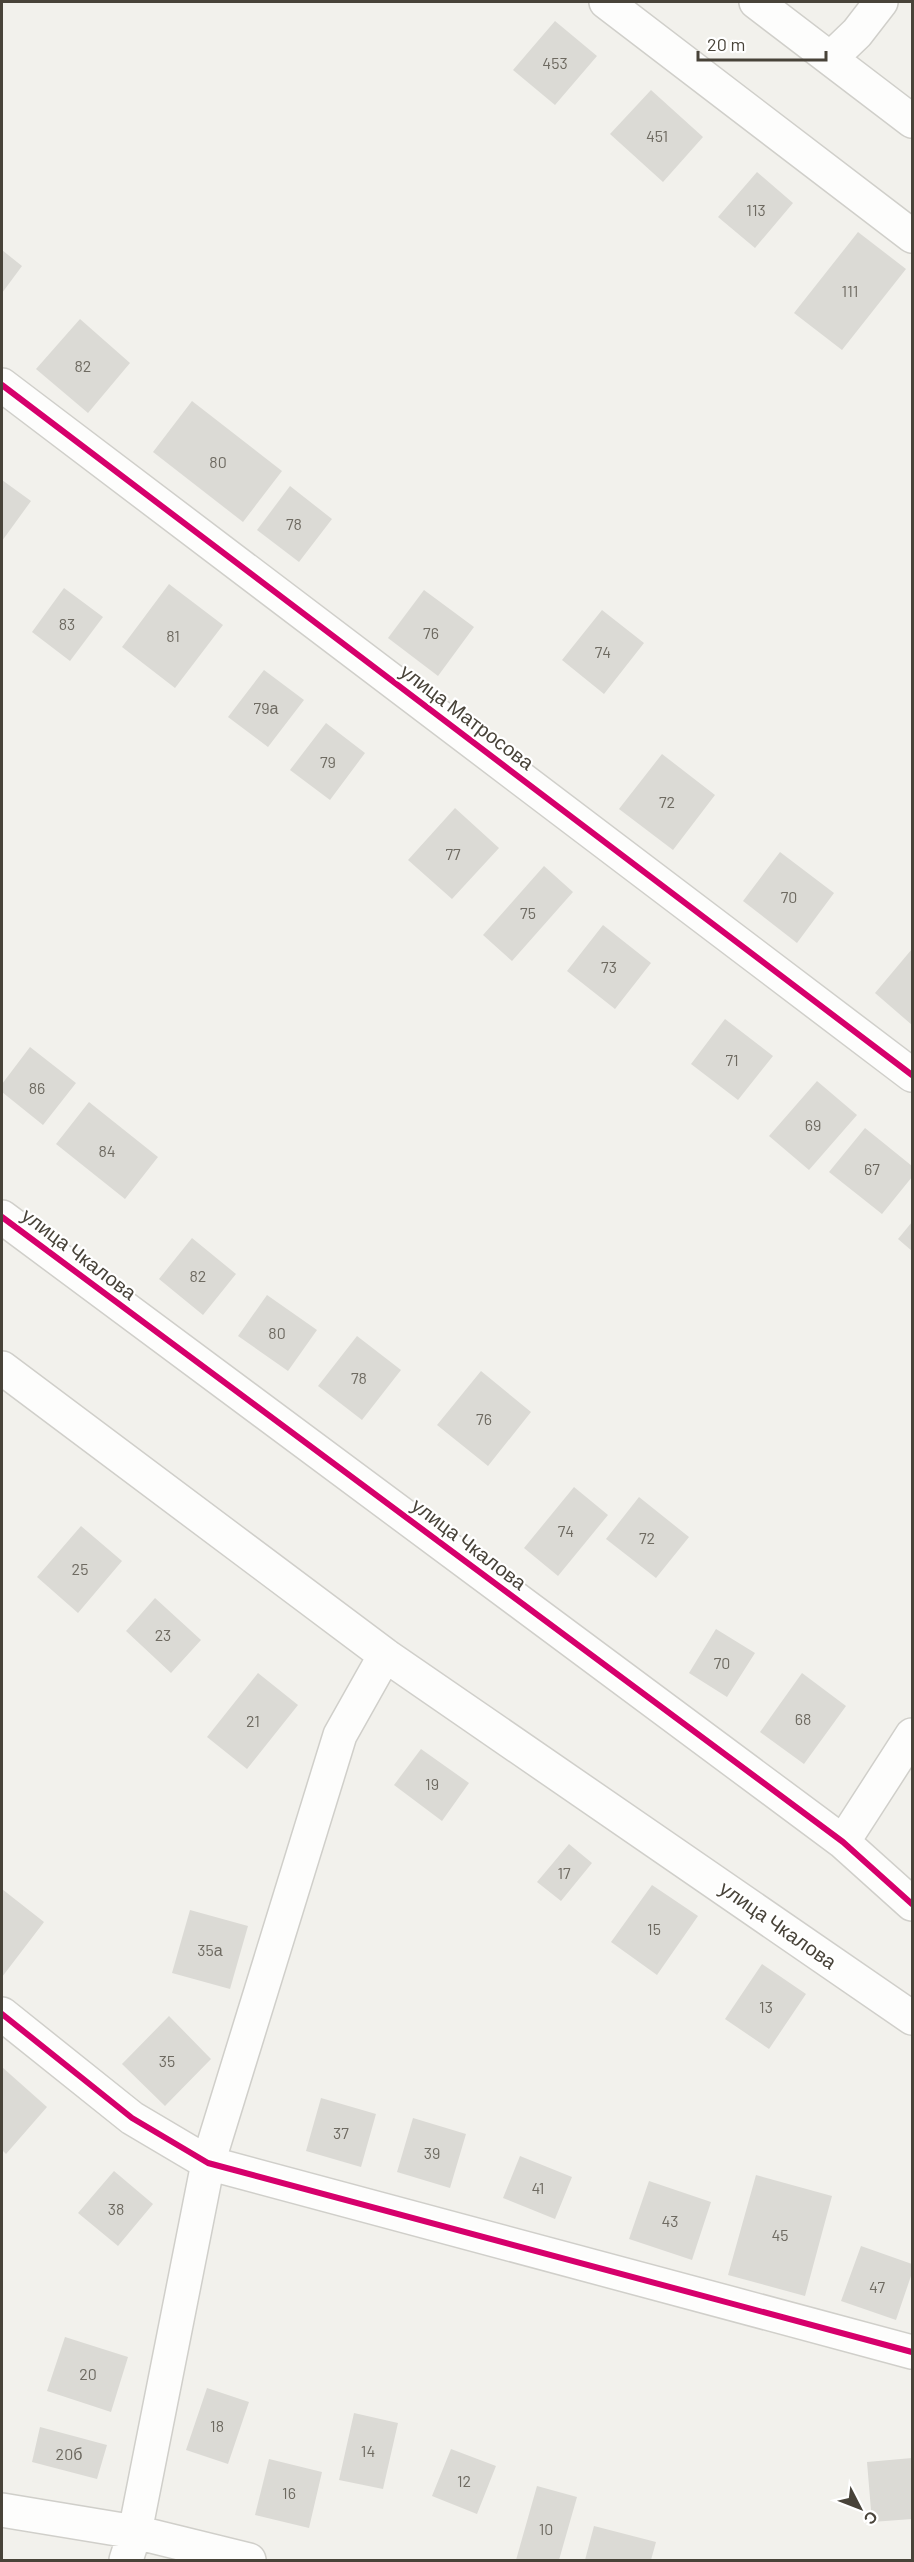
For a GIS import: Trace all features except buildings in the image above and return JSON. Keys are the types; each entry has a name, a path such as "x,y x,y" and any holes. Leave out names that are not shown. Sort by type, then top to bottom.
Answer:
{"street":[{"path":"606,2 912,236"},
{"path":"756,2 912,121"},
{"path":"831,58 857,33 881,2"},
{"name":"улица Матросова","path":"2,385 912,1075"},
{"name":"улица Чкалова","path":"2,1217 843,1842 912,1904"},
{"name":"улица Чкалова","path":"2,1368 385,1655 912,2018"},
{"path":"130,2546 208,2163 340,1735 385,1655"},
{"path":"843,1842 912,1736"},
{"path":"2,2014 132,2118 208,2163 912,2352"},
{"path":"2,2510 130,2546 249,2560"}],"cycle path":[{"path":"2,385 912,1075"},
{"path":"2,1217 843,1842 912,1904"},
{"path":"2,2014 132,2118 208,2163 912,2352"}]}
